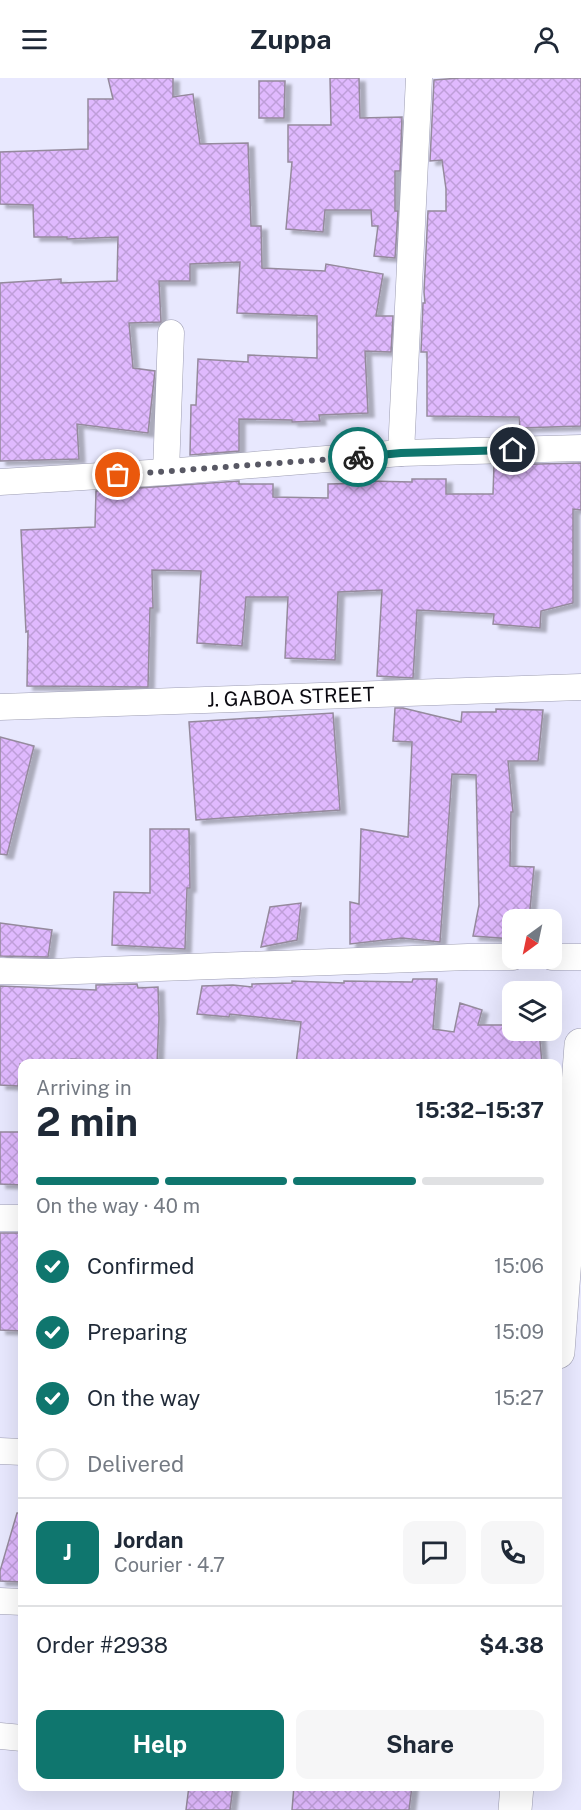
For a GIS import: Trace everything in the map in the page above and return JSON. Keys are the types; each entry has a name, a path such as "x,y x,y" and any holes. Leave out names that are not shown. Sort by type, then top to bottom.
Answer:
{"main road":[{"path":"562,1223 581,1045"},
{"path":"515,1810 517,1791"}],"street":[{"path":"401,453 419,78"},
{"path":"166,472 171,333"},
{"path":"0,482 166,472 401,453 581,448"},
{"name":"J. GABOA STREET","path":"0,707 581,687"},
{"path":"0,971 49,972 502,957"},
{"path":"562,957 581,957"},
{"path":"0,1218 18,1218"},
{"path":"0,1451 18,1452"},
{"path":"0,1600 18,1602"},
{"path":"0,1736 18,1738"}],"building":[{"path":"108,78 173,78 173,97 193,94 200,144 248,143 251,226 261,226 262,268 325,271 326,264 383,274 376,316 393,316 391,352 365,351 368,413 319,415 320,421 239,419 239,451 190,455 191,405 196,405 198,359 248,362 248,355 317,358 317,316 237,313 240,262 190,264 190,281 159,281 161,322 129,323 133,368 155,371 148,433 77,424 79,459 0,461 0,283 61,279 61,283 117,281 118,237 67,239 67,237 34,237 33,205 0,204 0,152 88,149 88,99 113,99"},
{"path":"330,78 359,78 360,118 402,117 400,171 395,171 395,211 398,211 395,258 374,256 378,226 372,226 371,210 325,210 323,232 286,229 292,162 288,162 288,125 331,125"},
{"path":"581,78 581,426 520,428 519,417 427,416 427,352 421,352 428,211 446,211 442,160 430,161 434,80"},
{"path":"259,81 285,81 284,118 259,118"},
{"path":"581,463 581,510 573,509 573,603 541,611 540,628 493,624 494,614 417,610 413,678 377,676 382,590 338,592 335,660 285,658 288,597 246,597 242,646 197,643 201,571 152,570 153,608 150,608 148,687 27,686 28,631 26,632 21,530 95,527 96,491 239,481 239,484 273,484 273,497 328,498 328,484 446,479 446,494 493,494 494,465"},
{"path":"395,708 461,722 462,712 496,712 496,709 543,710 538,761 508,761 513,812 511,812 510,866 534,867 530,909 502,909 502,938 473,936 479,905 476,775 452,774 440,942 402,938 350,944 350,902 359,904 361,829 408,837 412,742 393,741"},
{"path":"333,713 340,810 196,820 189,722"},
{"path":"0,737 34,746 7,855 0,854"},
{"path":"150,829 189,829 190,888 187,888 185,949 112,945 114,892 150,893"},
{"path":"301,903 297,940 261,947 270,907"},
{"path":"0,923 52,930 48,957 0,956"},
{"path":"413,979 437,979 433,1029 454,1032 460,1003 482,1010 478,1025 502,1025 502,1041 540,1041 542,1059 297,1059 301,1022 230,1014 229,1017 197,1014 202,986 252,987 252,984 292,983 292,981 344,983 344,981 412,982"},
{"path":"137,984 138,988 158,987 157,1059 18,1059 18,1086 0,1085 0,986 96,990 96,985"},
{"path":"0,1132 18,1132 18,1185 0,1184"},
{"path":"0,1233 18,1233 18,1331 0,1330"},
{"path":"18,1513 18,1582 0,1581 0,1571"},
{"path":"188,1791 232,1791 230,1810 186,1810"},
{"path":"294,1791 411,1791 409,1810 292,1810"}],"way so far":[{"path":"118,475 358,457"}],"route":[{"path":"358,457 401,453 513,450"}]}
